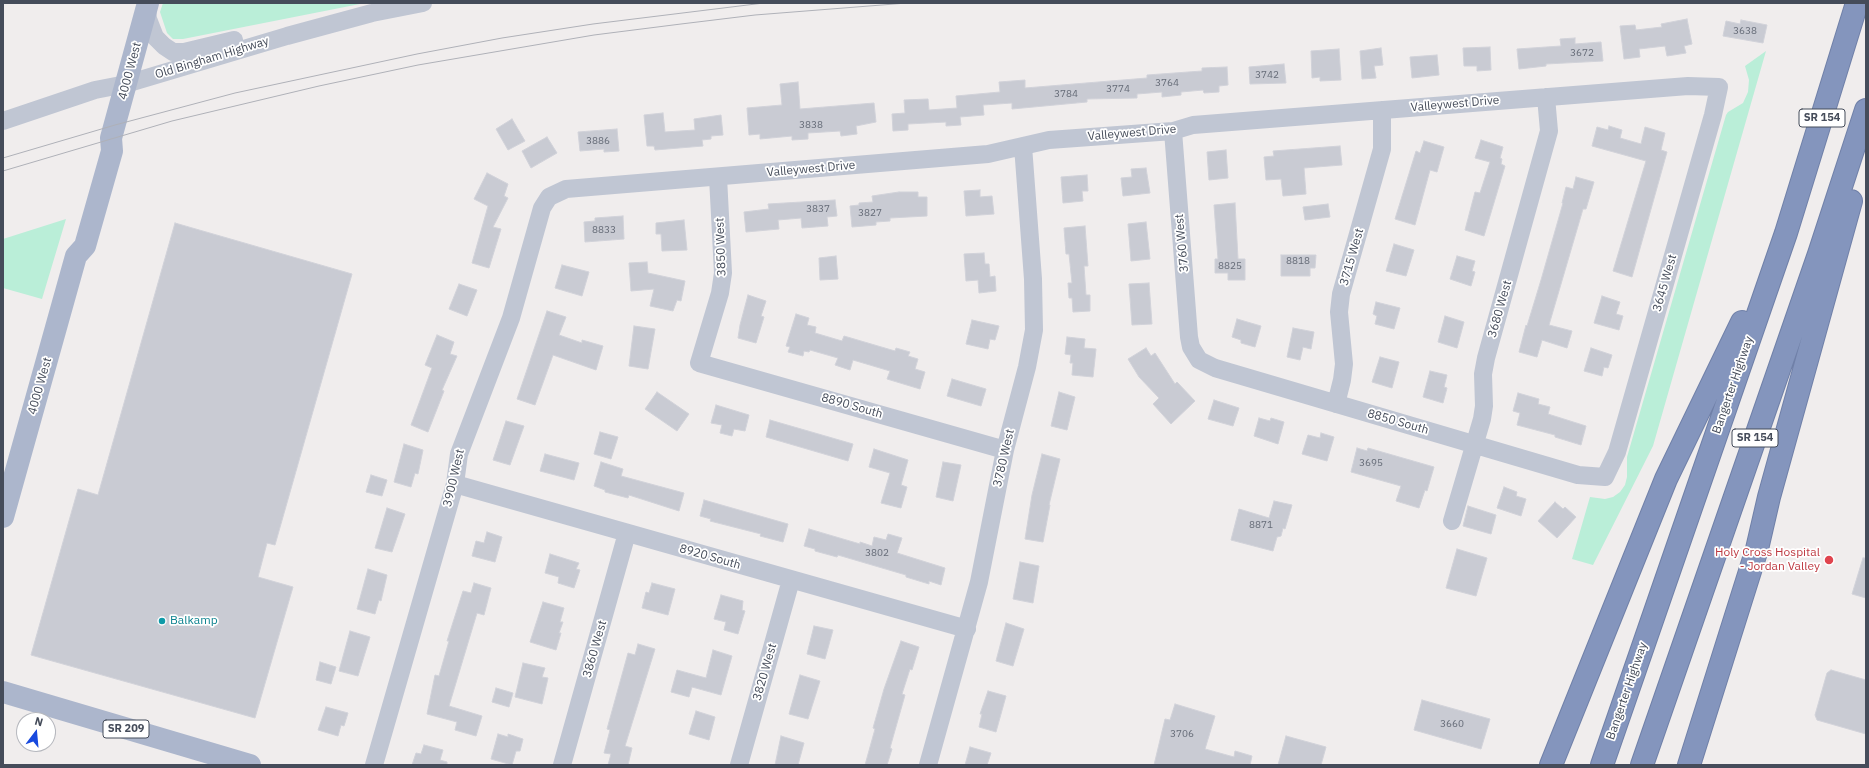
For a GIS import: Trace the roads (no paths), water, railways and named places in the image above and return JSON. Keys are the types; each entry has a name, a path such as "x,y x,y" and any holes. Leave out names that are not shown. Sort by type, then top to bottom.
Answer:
{"highway":[{"name":"Bangerter Highway","path":"1602,765 1786,233 1857,3"},
{"name":"SR 154","path":"1642,765 1816,261 1866,110"},
{"path":"1689,765 1757,549 1771,490 1859,172 1857,136"},
{"path":"1552,765 1666,479 1786,233"}],"main road":[{"name":"4000 West","path":"3,517 76,256 85,246 112,151 111,138 147,6"},
{"name":"SR 209","path":"3,692 250,765"}],"street":[{"name":"Old Bingham Highway","path":"3,120 95,90 126,84 286,36 372,13 423,3"},
{"path":"147,6 148,20 155,37 173,52 184,52 243,38 286,36"},
{"name":"Valleywest Drive","path":"549,197 566,189 988,154 1049,140 1173,131 1193,125 1688,86 1718,87"},
{"name":"3645 West","path":"1605,477 1617,452 1713,115 1718,87"},
{"name":"3680 West","path":"1452,521 1475,445 1484,406 1483,374 1486,358 1549,131 1546,97"},
{"name":"3715 West","path":"1336,404 1344,364 1339,328 1340,306 1382,149 1382,110"},
{"name":"3760 West","path":"1173,131 1189,337 1191,347 1195,354"},
{"name":"3780 West","path":"928,765 979,582 1005,450 1027,366 1034,330 1033,279 1023,146"},
{"name":"3850 West","path":"699,363 720,293 723,273 718,177"},
{"name":"3900 West","path":"374,765 454,484 459,454 511,318 542,208 549,197"},
{"name":"8850 South","path":"1195,354 1199,360 1215,368 1578,476 1605,477"},
{"name":"8890 South","path":"699,363 1005,450"},
{"name":"8920 South","path":"454,484 966,629"},
{"name":"3860 West","path":"562,765 628,533"},
{"name":"3820 West","path":"739,765 791,580"}],"tram line":[{"path":"3,158 115,125 235,93 417,54 502,38 593,24 764,3"},
{"path":"3,171 172,121 319,86 418,65 594,35 755,15 907,3"}],"place":[{"name":"Holy Cross Hospital - Jordan Valley","path":"1829,560"},
{"name":"Balkamp","path":"162,621"}]}
